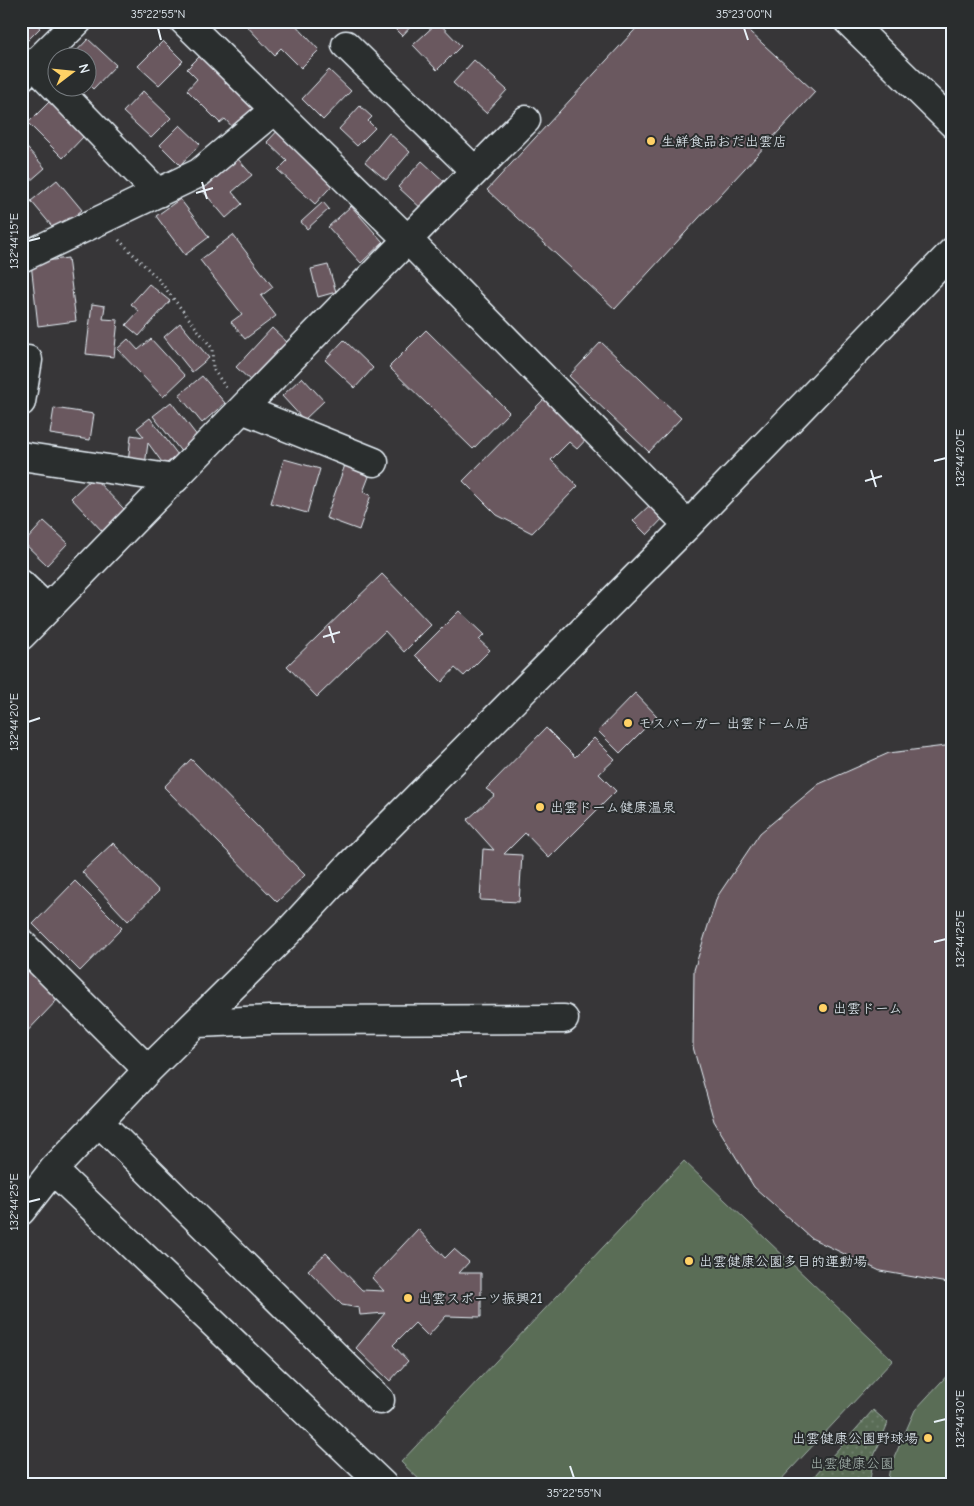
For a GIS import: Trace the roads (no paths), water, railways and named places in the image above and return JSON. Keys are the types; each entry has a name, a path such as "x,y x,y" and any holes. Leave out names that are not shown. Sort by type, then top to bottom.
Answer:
{"street":[{"path":"78,21 27,71 158,193"},
{"path":"184,21 407,239 688,525"},
{"path":"848,21 953,124"},
{"path":"346,45 475,171"},
{"path":"21,258 199,174 274,110"},
{"path":"21,636 407,239 526,120"},
{"path":"21,1211 53,1170 148,1070 289,931 350,866 688,525 953,251"},
{"path":"21,402 28,360"},
{"path":"242,409 374,462"},
{"path":"21,456 175,479"},
{"path":"21,584 47,609"},
{"path":"21,944 148,1070"},
{"path":"197,1022 564,1019"},
{"path":"99,1122 380,1400"},
{"path":"53,1170 383,1485"}],"place":[{"name":"生鮮食品おだ出雲店","path":"651,141"},
{"name":"モスバーガー 出雲ドーム店","path":"628,723"},
{"name":"出雲ドーム健康温泉","path":"540,807"},
{"name":"出雲ドーム","path":"823,1008"},
{"name":"出雲健康公園多目的運動場","path":"689,1261"},
{"name":"出雲スポーツ振興21","path":"408,1298"},
{"name":"出雲健康公園野球場","path":"928,1438"}],"park label":[{"name":"出雲健康公園","path":"852,1463"}]}
